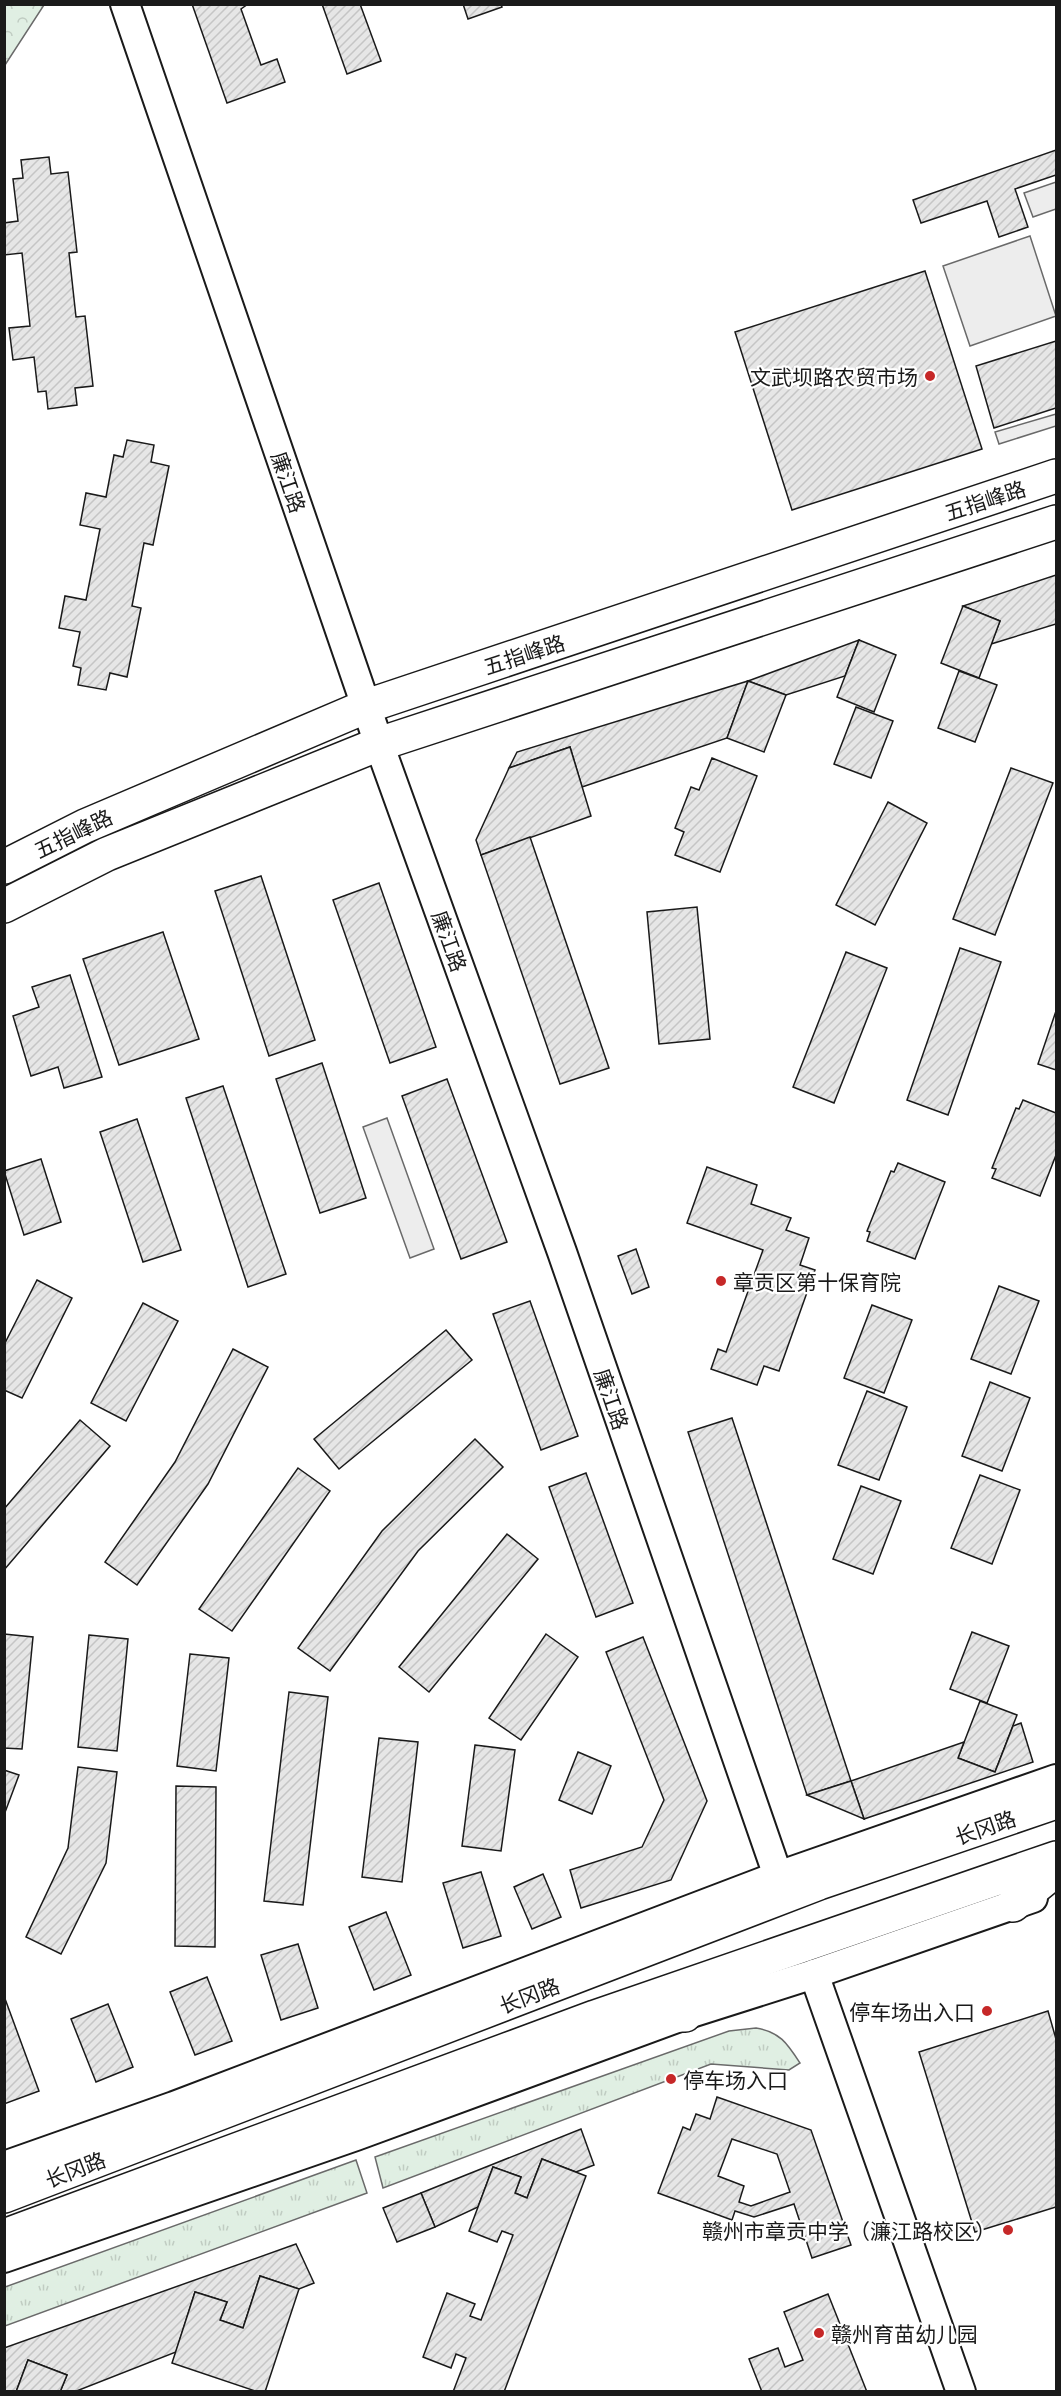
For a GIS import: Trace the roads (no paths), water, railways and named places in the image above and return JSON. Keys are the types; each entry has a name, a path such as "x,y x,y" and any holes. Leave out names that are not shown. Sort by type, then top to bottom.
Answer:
{"main road":[{"name":"五指峰路","path":"4,867 85,825 367,706 1056,476"},
{"name":"五指峰路","path":"4,906 107,854 379,744 1056,522"},
{"name":"长冈路","path":"4,2196 819,1883 1056,1802"},
{"name":"长冈路","path":"4,2236 596,2017 1056,1858"},
{"path":"1013,1905 1056,1870"},
{"path":"567,1980 652,1924"},
{"path":"596,2017 685,2014"}],"street":[{"name":"廉江路","path":"125,4 379,744 562,1252 778,1876"},
{"path":"4,2166 174,2106 778,1876 1056,1779"},
{"path":"4,2258 356,2136 685,2014 814,1974 1056,1889"},
{"path":"814,1974 961,2391"}],"place":[{"name":"文武坝路农贸市场","path":"930,376"},
{"name":"章贡区第十保育院","path":"721,1281"},
{"name":"停车场出入口","path":"987,2011"},
{"name":"停车场入口","path":"671,2079"},
{"name":"赣州市章贡中学（濂江路校区）","path":"1008,2230"},
{"name":"赣州育苗幼儿园","path":"819,2333"}]}
